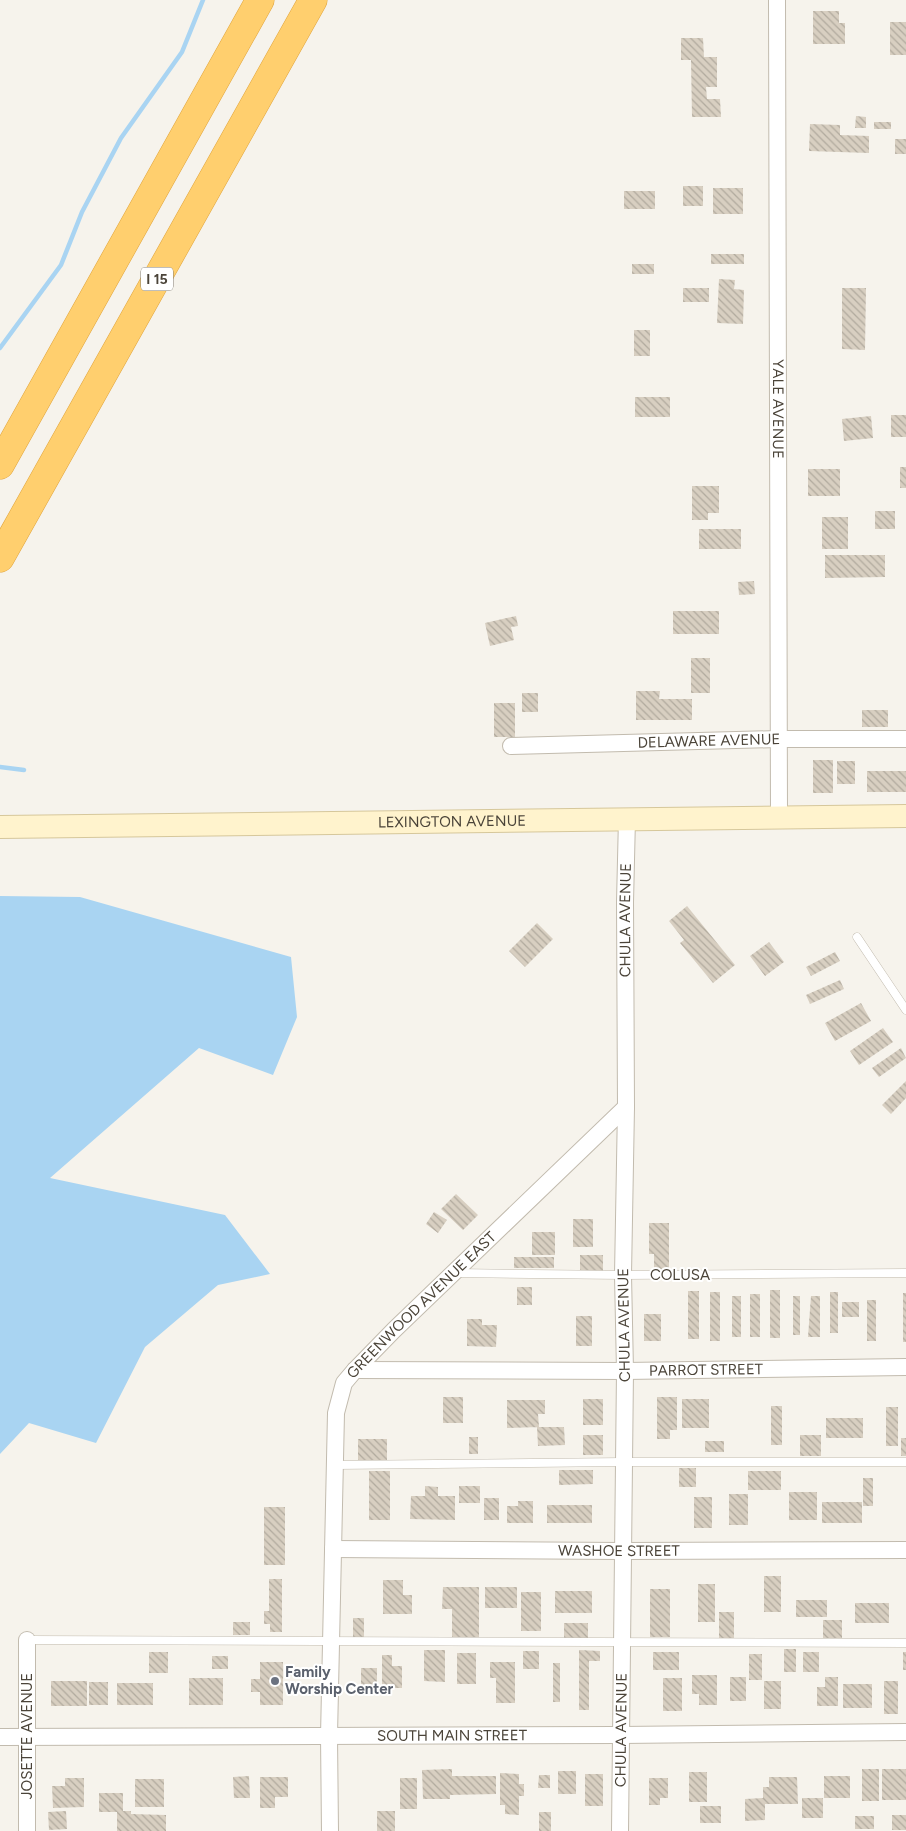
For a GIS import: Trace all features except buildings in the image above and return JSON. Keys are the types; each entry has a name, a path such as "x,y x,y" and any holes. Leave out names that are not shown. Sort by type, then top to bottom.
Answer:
{"highway":[{"path":"0,465 260,0"},
{"name":"I 15","path":"0,558 313,0"}],"street":[{"name":"YALE AVENUE","path":"777,0 778,818"},
{"name":"DELAWARE AVENUE","path":"511,746 777,739 906,739"},
{"name":"LEXINGTON AVENUE","path":"0,827 906,816"},
{"name":"CHULA AVENUE","path":"620,1831 625,1371 623,1276 626,1107 625,902 627,818"},
{"name":"GREENWOOD AVENUE EAST","path":"330,1831 328,1736 336,1413 344,1383 453,1273 626,1107"},
{"name":"PARROT STREET","path":"355,1370 625,1371 906,1367"},
{"name":"WASHOE STREET","path":"333,1549 906,1550"},
{"name":"JOSETTE AVENUE","path":"27,1640 27,1831"},
{"name":"SOUTH MAIN STREET","path":"0,1737 906,1732"}],"lane":[{"path":"857,937 906,1010"},
{"name":"COLUSA","path":"453,1273 623,1276 906,1273"},
{"path":"335,1465 906,1462"},
{"path":"27,1640 906,1643"}],"water":[{"path":"0,896 80,897 291,957 297,1017 273,1075 199,1048 50,1178 225,1215 270,1274 218,1285 145,1347 96,1443 29,1423 0,1454"}],"waterway":[{"path":"0,348 61,265 82,212 121,138 182,52 203,0"},
{"path":"0,767 24,770"}],"place":[{"name":"Family Worship Center","path":"275,1681"}]}
